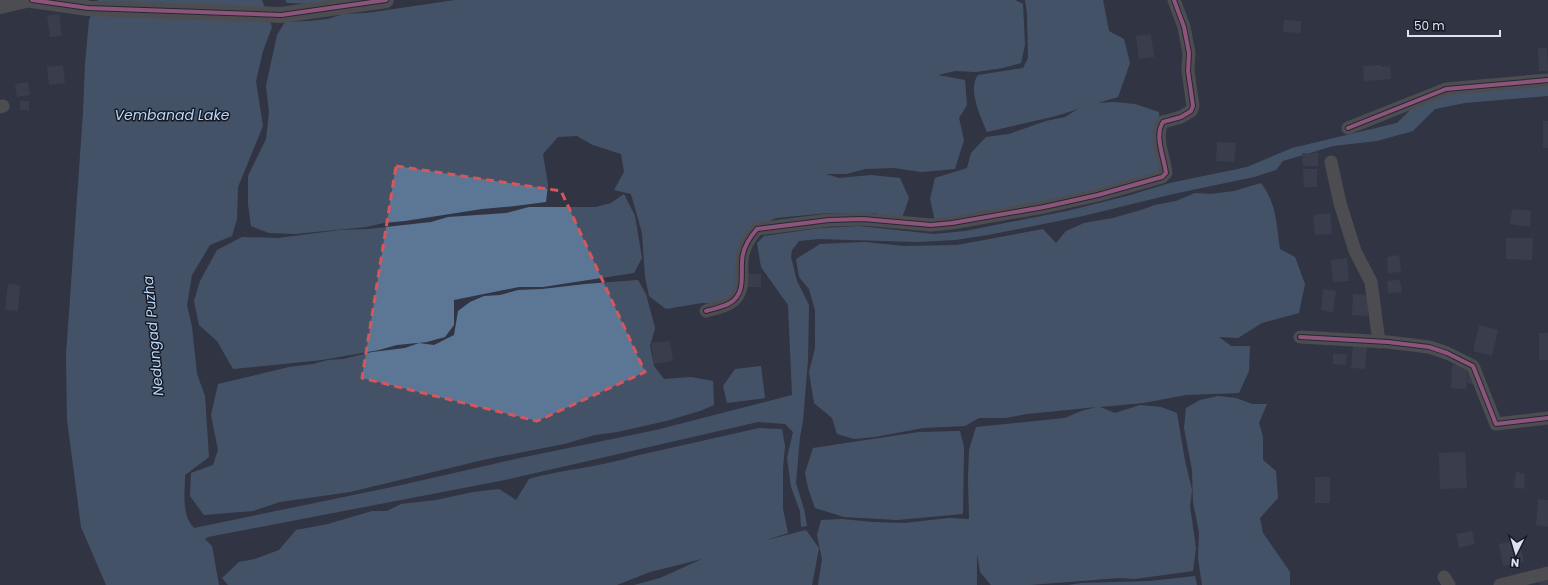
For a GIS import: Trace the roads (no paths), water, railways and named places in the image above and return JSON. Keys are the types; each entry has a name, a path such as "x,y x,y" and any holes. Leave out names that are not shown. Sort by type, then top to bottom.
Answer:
{"street":[{"path":"0,6 26,0"},
{"path":"32,0 88,8 281,15 386,0"},
{"path":"706,311 729,304 735,298 742,286 743,253 749,238 757,229 829,220 863,219 931,225 952,223 1044,208 1162,177 1166,173 1159,135 1160,128 1163,122 1191,112 1193,106 1188,71 1189,53 1184,27 1174,0"},
{"path":"1348,128 1446,89 1548,80"},
{"path":"1331,162 1340,203 1355,251 1371,282 1380,342"},
{"path":"1300,337 1429,347 1473,366 1496,424 1548,418"},
{"path":"1500,585 1548,573"}],"water":[{"name":"Vembanad Lake","path":"98,0 262,0 272,27 263,51 256,81 263,126 238,187 237,219 232,236 210,245 192,275 187,305 192,327 197,374 205,396 209,457 185,475 184,497 186,511 194,528 656,430 792,395 788,305 761,267 757,243 764,236 821,228 859,226 934,234 965,231 1067,211 1127,196 1170,183 1247,167 1292,148 1397,123 1425,95 1548,84 1548,96 1465,103 1435,109 1413,131 1377,141 1333,146 1283,161 1276,170 1254,177 1173,194 1083,216 988,235 955,240 918,242 819,239 799,241 792,250 791,257 797,281 809,305 808,360 796,483 804,509 807,526 801,527 800,511 791,487 787,458 793,432 785,424 758,422 505,480 208,537 205,539 212,546 219,585 106,585 81,527 67,419 66,355 89,20"},
{"path":"285,0 357,0 319,4 287,3"},
{"path":"455,0 1015,0 1023,4 1025,45 1021,63 1003,68 976,72 955,71 938,75 965,80 967,105 959,118 964,140 955,169 921,172 894,168 865,169 846,174 826,174 839,178 871,175 900,178 909,198 901,221 875,213 828,213 776,218 760,225 747,243 747,291 728,304 702,303 666,309 649,296 645,277 642,233 631,194 614,190 624,172 621,154 593,145 577,136 558,137 543,154 548,185 546,202 482,209 366,227 295,234 269,233 251,226 248,204 248,176 266,139 269,112 266,86 277,35 285,22 328,19 343,14 367,13"},
{"path":"1025,0 1103,0 1109,31 1124,39 1130,63 1118,97 1098,103 1114,102 1135,104 1159,112 1163,175 936,225 930,199 935,178 967,168 971,153 986,137 1009,134 1046,121 1065,117 1078,109 1056,116 987,132 976,104 974,95 975,81 978,75 1023,68 1028,58 1027,13"},
{"path":"1261,183 1273,207 1280,249 1295,257 1305,284 1299,313 1262,323 1238,338 1219,337 1231,346 1250,346 1249,371 1239,393 1186,395 1143,403 1100,407 1115,413 1140,405 1161,407 1177,413 1185,461 1192,490 1190,506 1196,548 1193,571 1135,579 1119,578 1030,585 991,585 980,572 977,554 977,585 818,585 822,559 817,535 821,520 842,519 904,523 949,518 969,519 969,450 976,427 1065,418 1081,411 1097,407 1027,414 1006,418 979,418 965,426 923,428 875,437 854,439 837,434 832,418 814,403 809,372 815,348 815,310 809,289 799,277 796,259 820,244 865,242 904,246 957,245 1043,229 1056,243 1066,231 1084,223 1113,218 1155,205 1176,201 1195,193 1210,194 1234,191"},
{"path":"624,194 635,216 642,258 634,273 543,287 519,287 454,300 454,325 445,337 427,342 397,345 379,350 322,360 233,369 217,341 199,325 194,301 200,281 217,250 242,237 278,238 340,230 368,229 431,222 448,217 506,213 529,207 596,207 611,203"},
{"path":"638,280 646,294 655,328 650,346 654,366 664,379 691,377 713,381 714,405 700,411 666,421 617,432 595,435 564,444 487,459 350,492 280,502 253,511 204,515 190,496 191,473 213,465 218,450 211,415 218,384 289,367 313,364 328,360 343,359 372,352 405,348 419,343 434,345 454,335 458,311 470,302 484,296 500,295 518,290"},
{"path":"761,366 765,398 727,403 723,386 735,369"},
{"path":"1218,396 1236,398 1252,404 1267,404 1259,423 1263,437 1263,460 1276,471 1278,498 1260,518 1263,533 1290,572 1290,585 1202,585 1198,558 1199,532 1193,502 1192,470 1184,428 1186,408 1200,400"},
{"path":"759,428 782,429 785,446 783,468 783,509 788,533 763,541 806,530 819,548 812,585 634,585 660,578 702,559 650,572 617,585 228,585 222,578 239,562 255,559 279,550 296,530 328,524 372,511 387,511 401,504 436,500 473,492 499,489 516,500 529,479 609,463"},
{"path":"960,431 964,447 963,514 897,520 844,517 815,508 808,488 805,473 813,448 919,432"},
{"path":"1195,576 1197,585 1068,585 1081,583 1150,581"}],"water label":[{"name":"Nedungad Puzha","path":"153,336"}]}
